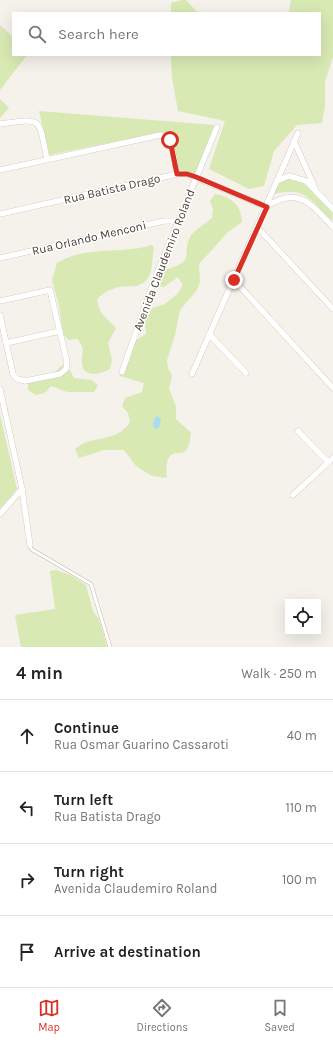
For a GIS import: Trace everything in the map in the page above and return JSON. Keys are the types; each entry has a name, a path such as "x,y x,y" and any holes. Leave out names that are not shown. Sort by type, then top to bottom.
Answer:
{"street":[{"path":"0,124 29,120 36,121 40,126 47,159"},
{"name":"Avenida Claudemiro Roland","path":"122,372 155,278 217,127"},
{"path":"192,374 267,207 298,133"},
{"path":"0,170 165,135 170,140 177,174"},
{"path":"294,141 316,192"},
{"name":"Rua Batista Drago","path":"0,214 177,174 187,174 196,177 267,207"},
{"path":"277,181 289,176 297,177 306,181 333,209"},
{"path":"267,207 280,198 289,196 302,199 312,205 333,227"},
{"name":"Rua Orlando Menconi","path":"0,258 164,221 178,222"},
{"path":"257,227 333,309"},
{"path":"234,280 333,388"},
{"path":"0,301 50,290 67,362 66,369 60,374 25,381 17,379 13,374 0,315"},
{"path":"6,343 60,331"},
{"path":"209,334 246,373"},
{"path":"0,388 22,489 30,545"},
{"path":"298,431 328,462"},
{"path":"292,495 333,458"},
{"path":"0,514 22,489"}],"lane":[{"path":"30,545 31,549 91,584 110,647"}],"green space":[{"path":"186,0 197,12 171,12 171,3"},
{"path":"291,0 333,0 333,57 325,82 325,106 322,123 297,125 274,151 264,186 249,189 209,169 225,121 178,111 172,78 171,56 321,56 321,12 289,12"},
{"path":"0,25 12,36 12,56 26,56 0,90"},
{"path":"0,99 9,108 0,118"},
{"path":"39,111 214,125 195,174 179,170 173,142 167,134 162,132 49,155"},
{"path":"289,178 302,182 313,191 333,213 332,221 313,202 301,194 285,192 274,194 279,183"},
{"path":"215,194 226,197 238,206 242,222 228,232 199,264 200,282 197,290 180,310 175,335 167,360 168,368 172,375 169,389 176,406 176,419 191,433 188,447 182,453 173,454 170,456 167,461 167,478 152,476 136,466 124,450 104,450 79,458 75,449 82,444 118,433 130,422 128,413 122,406 125,398 142,392 144,383 120,376 125,356 132,343 146,334 144,316 149,309 165,304 178,293 183,285 178,277 164,287 155,286 159,274 162,271 177,266 184,261 190,238 195,231 212,218 213,209 210,201"},
{"path":"152,245 154,248 151,269 149,276 143,283 136,286 119,287 113,289 104,293 97,299 101,312 116,328 108,343 112,360 110,369 97,374 89,373 83,368 82,346 77,339 68,340 63,333 59,306 52,280 57,263 68,257 80,254 128,250"},
{"path":"62,365 70,370 74,378 91,380 98,385 94,392 67,392 51,386 45,393 36,395 28,390 28,383 32,379 52,373"},
{"path":"0,415 17,489 0,509"},
{"path":"56,570 70,575 86,585 93,611 99,619 107,647 21,647 15,615 55,609 50,571"}],"water":[{"path":"156,416 161,418 159,428 156,429 154,428 153,424"}],"route":[{"path":"170,140 177,174 187,174 196,177 267,207 234,280"}]}
